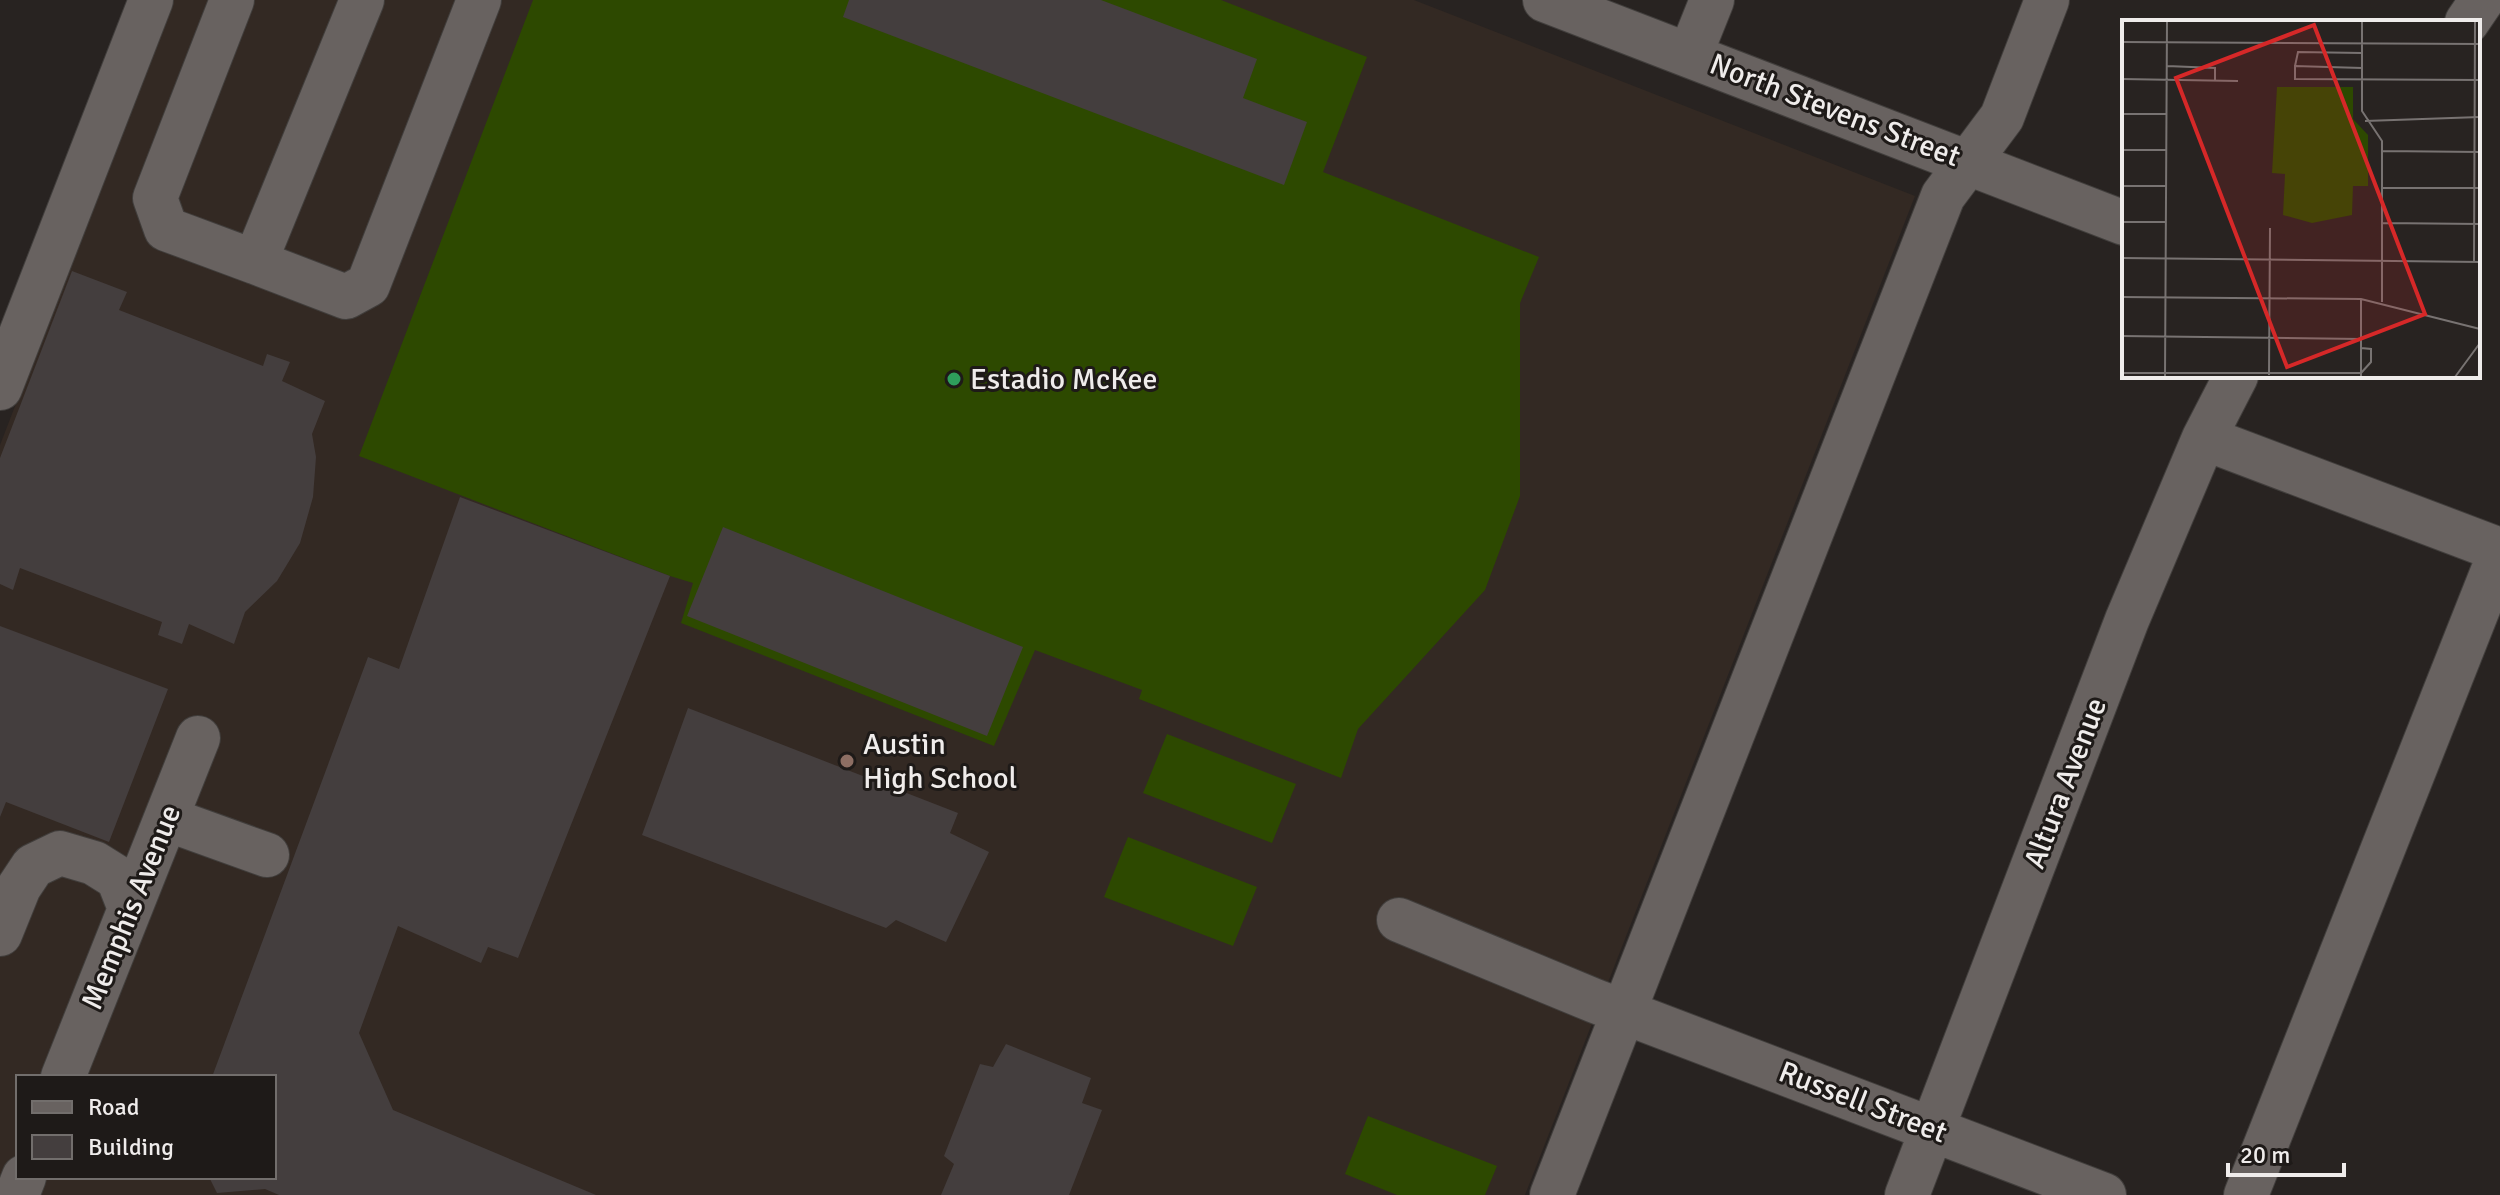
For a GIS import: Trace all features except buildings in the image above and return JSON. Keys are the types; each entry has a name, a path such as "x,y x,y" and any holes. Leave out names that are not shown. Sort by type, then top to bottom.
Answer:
{"street":[{"path":"0,387 151,0"},
{"path":"232,0 155,198 166,229 346,297 368,285 479,0"},
{"path":"255,262 362,0"},
{"name":"North Stevens Street","path":"1545,0 2122,222"},
{"path":"1690,55 1712,0"},
{"path":"1552,1195 1943,196 2002,117 2047,0"},
{"path":"2468,20 2482,0"},
{"name":"Altura Avenue","path":"1907,1195 2127,620 2204,438 2235,378"},
{"path":"2204,438 2500,552 2246,1195"},
{"name":"Memphis Avenue","path":"64,1075 198,738"},
{"path":"167,819 267,855"},
{"path":"0,934 19,887 33,866 60,853 94,863 118,878 129,906"},
{"name":"Russell Street","path":"1399,920 1623,1010 2104,1195"}],"shaded area":[{"name":"Austin High School","path":"172,0 1414,0 1915,196 1525,1195 0,1195 0,445"}],"green space":[{"name":"Estadio McKee","path":"533,0 1221,0 1367,57 1323,172 1539,257 1520,303 1520,496 1485,590 1358,729 1341,778 1139,699 1142,690 1035,650 994,746 681,623 693,583 359,456"},
{"path":"1167,734 1296,784 1272,843 1143,793"},
{"path":"1128,837 1257,887 1233,946 1104,897"},
{"path":"1368,1116 1497,1166 1485,1195 1397,1195 1345,1174"}],"place":[{"name":"Estadio McKee","path":"954,379"},
{"name":"Austin High School","path":"847,761"}]}
